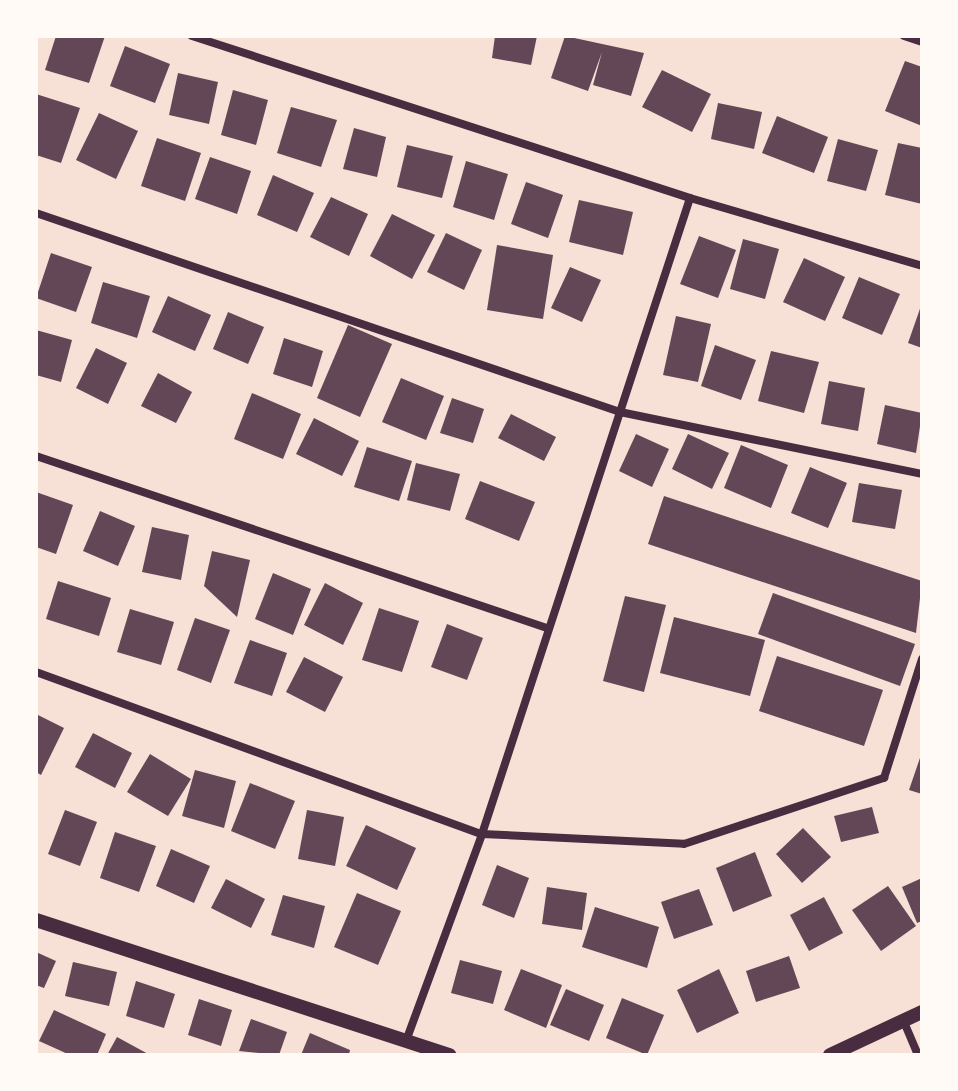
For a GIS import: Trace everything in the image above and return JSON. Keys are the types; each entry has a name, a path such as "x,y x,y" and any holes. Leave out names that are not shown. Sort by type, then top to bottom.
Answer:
{"street":[{"path":"192,36 690,198 922,266"},
{"path":"904,36 922,42"},
{"path":"406,1041 482,834 690,198"},
{"path":"36,213 620,412 922,474"},
{"path":"36,456 547,628"},
{"path":"36,672 482,834 684,844 884,778 922,659"},
{"path":"36,920 449,1055"},
{"path":"830,1055 922,1012"},
{"path":"904,1022 918,1055"}],"building":[{"path":"56,36 105,36 89,83 45,70"},
{"path":"495,36 537,36 531,65 492,58"},
{"path":"565,36 644,53 631,96 593,85 602,52 588,91 551,78"},
{"path":"125,46 170,64 155,103 110,86"},
{"path":"905,61 922,67 922,126 885,111"},
{"path":"662,70 711,94 692,132 642,107"},
{"path":"178,73 218,82 209,124 169,115"},
{"path":"233,90 268,100 256,145 221,135"},
{"path":"36,94 80,108 61,163 36,155"},
{"path":"718,103 762,112 754,149 711,139"},
{"path":"291,107 337,120 321,167 277,153"},
{"path":"99,113 138,131 116,179 76,160"},
{"path":"777,116 828,137 814,173 762,153"},
{"path":"354,128 386,137 377,177 343,169"},
{"path":"157,138 201,153 185,201 141,186"},
{"path":"838,139 878,150 866,191 827,181"},
{"path":"898,143 922,148 922,204 885,195"},
{"path":"407,145 453,156 442,198 397,187"},
{"path":"210,157 251,171 237,214 195,199"},
{"path":"466,161 508,174 494,220 453,207"},
{"path":"273,175 314,193 297,232 257,215"},
{"path":"526,182 563,195 548,238 511,224"},
{"path":"331,197 368,214 349,256 310,237"},
{"path":"579,200 633,212 623,255 569,242"},
{"path":"392,214 435,235 412,279 370,256"},
{"path":"446,233 482,250 464,290 427,272"},
{"path":"699,236 736,250 718,298 680,284"},
{"path":"743,239 779,249 765,299 730,289"},
{"path":"497,245 553,255 543,319 487,310"},
{"path":"51,253 92,267 76,312 36,298"},
{"path":"804,258 845,277 825,321 783,302"},
{"path":"570,267 601,280 582,322 551,308"},
{"path":"859,277 900,294 882,335 842,318"},
{"path":"103,282 150,296 137,338 91,323"},
{"path":"168,296 211,315 195,351 152,332"},
{"path":"922,303 922,348 908,343"},
{"path":"228,312 264,327 248,364 213,349"},
{"path":"676,316 711,324 698,382 663,375"},
{"path":"348,325 392,344 360,417 317,398"},
{"path":"36,330 72,340 61,382 36,375"},
{"path":"284,338 323,351 312,387 273,374"},
{"path":"715,345 756,360 741,400 701,386"},
{"path":"96,348 127,363 108,404 76,388"},
{"path":"771,351 819,362 804,413 758,401"},
{"path":"158,373 192,392 176,423 141,406"},
{"path":"401,378 444,396 426,440 382,422"},
{"path":"829,381 865,388 858,431 821,424"},
{"path":"252,393 301,414 283,459 234,439"},
{"path":"452,398 484,409 473,443 440,433"},
{"path":"885,405 922,413 916,453 877,444"},
{"path":"511,414 556,437 544,461 498,438"},
{"path":"314,418 359,441 342,476 296,454"},
{"path":"636,434 669,449 652,487 619,471"},
{"path":"688,434 729,453 712,489 672,469"},
{"path":"741,445 788,465 771,508 724,488"},
{"path":"367,447 412,461 399,501 354,487"},
{"path":"416,463 460,474 450,511 407,500"},
{"path":"810,467 847,483 828,528 791,513"},
{"path":"480,481 535,502 519,541 465,519"},
{"path":"859,483 902,490 895,529 852,522"},
{"path":"36,492 73,505 56,554 36,547"},
{"path":"664,496 922,581 916,633 648,544"},
{"path":"100,511 135,526 118,566 83,551"},
{"path":"152,527 189,535 181,580 142,572"},
{"path":"212,551 250,560 237,617 204,586"},
{"path":"273,573 311,589 293,635 255,619"},
{"path":"58,581 111,598 99,636 46,619"},
{"path":"325,583 363,603 343,645 304,625"},
{"path":"773,593 915,644 900,686 758,634"},
{"path":"625,596 666,605 644,692 603,681"},
{"path":"379,608 419,621 402,672 362,660"},
{"path":"130,609 174,622 161,665 117,652"},
{"path":"674,617 765,640 750,696 660,673"},
{"path":"195,618 230,630 211,683 177,670"},
{"path":"447,624 483,638 467,680 431,667"},
{"path":"250,640 287,653 272,696 234,683"},
{"path":"777,656 883,690 864,746 759,711"},
{"path":"304,657 343,677 325,712 286,692"},
{"path":"36,714 64,728 41,775 36,772"},
{"path":"93,733 132,753 115,788 75,767"},
{"path":"922,752 922,794 909,790"},
{"path":"150,754 191,779 168,816 127,792"},
{"path":"195,770 236,781 224,828 182,816"},
{"path":"250,783 295,801 275,849 231,831"},
{"path":"872,807 879,833 841,842 834,816"},
{"path":"65,810 97,822 80,866 48,854"},
{"path":"307,810 344,817 335,866 298,859"},
{"path":"366,825 416,848 397,890 346,866"},
{"path":"803,828 831,857 802,883 776,854"},
{"path":"115,832 156,846 139,892 100,878"},
{"path":"171,849 210,866 194,903 156,886"},
{"path":"755,852 772,896 733,912 716,868"},
{"path":"497,865 529,878 514,918 482,905"},
{"path":"922,878 922,921 917,923 902,887"},
{"path":"226,879 265,899 251,928 211,908"},
{"path":"888,886 916,926 881,951 852,910"},
{"path":"547,887 587,893 582,930 542,924"},
{"path":"699,889 713,925 674,939 661,902"},
{"path":"357,893 401,911 378,965 334,947"},
{"path":"283,895 325,906 314,948 271,935"},
{"path":"824,897 843,933 809,951 790,915"},
{"path":"595,907 659,927 647,968 582,947"},
{"path":"36,952 56,961 44,988 36,985"},
{"path":"789,956 800,988 756,1002 746,971"},
{"path":"460,960 502,971 493,1004 451,993"},
{"path":"73,962 117,972 109,1006 65,996"},
{"path":"521,969 562,985 546,1028 504,1010"},
{"path":"719,969 739,1013 697,1033 677,990"},
{"path":"136,981 175,994 164,1028 126,1016"},
{"path":"566,989 604,1005 589,1041 550,1025"},
{"path":"622,998 664,1015 647,1055 606,1038"},
{"path":"199,999 232,1010 221,1046 188,1035"},
{"path":"54,1010 106,1034 97,1055 70,1055 39,1041"},
{"path":"251,1019 287,1032 279,1055 239,1051"},
{"path":"310,1033 350,1050 349,1055 301,1055"},
{"path":"117,1037 150,1055 107,1055"}]}
